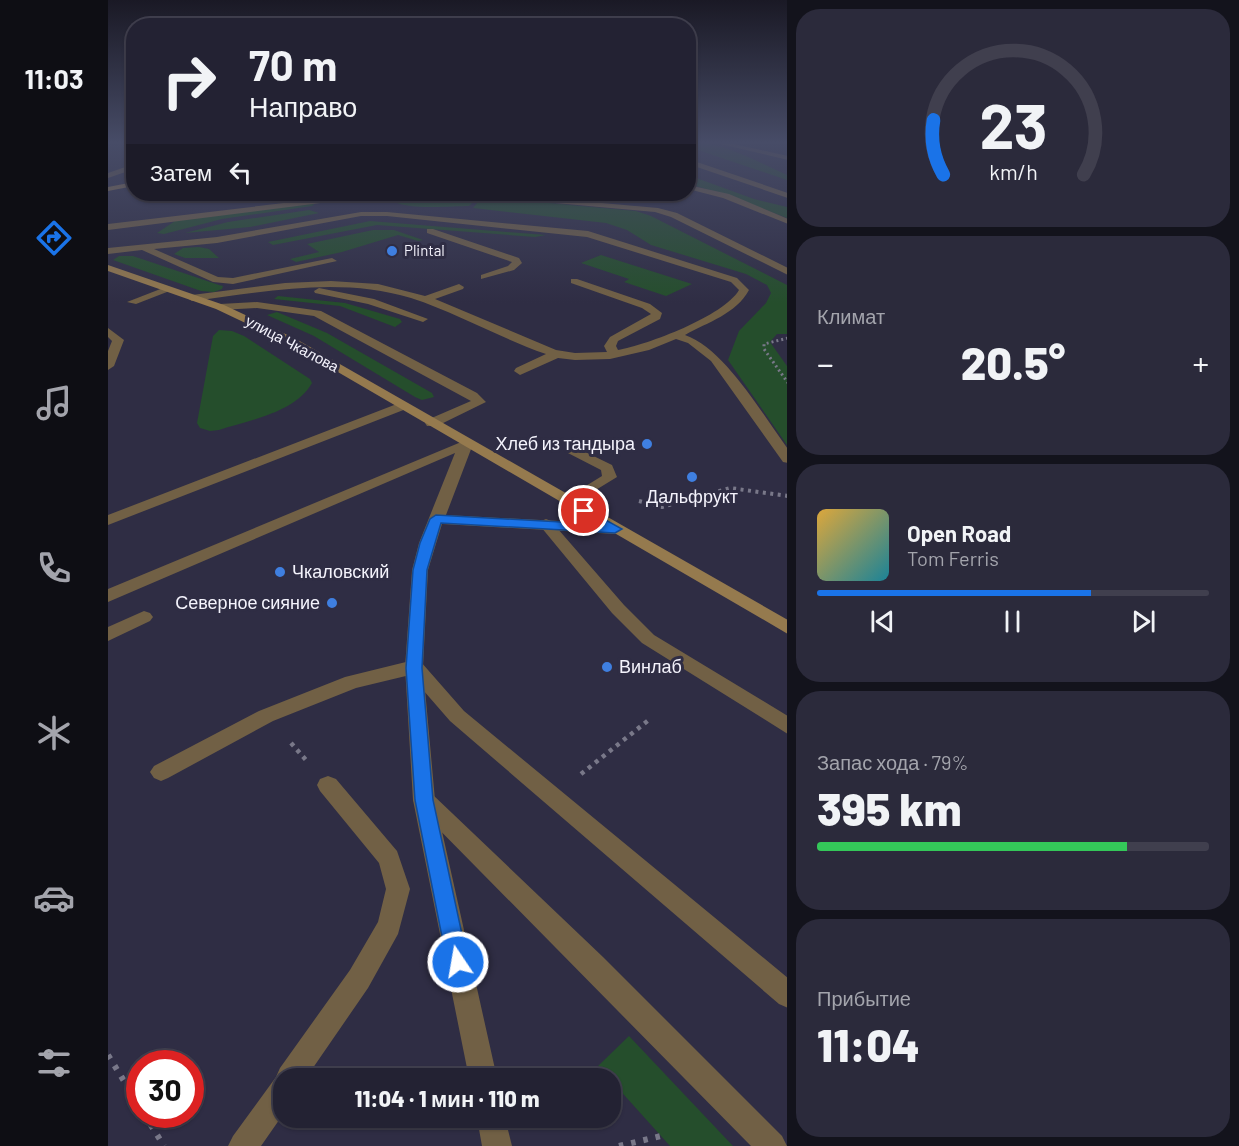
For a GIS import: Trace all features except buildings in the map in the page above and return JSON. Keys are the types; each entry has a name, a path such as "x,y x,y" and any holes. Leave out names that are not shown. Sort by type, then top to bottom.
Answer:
{"main road":[{"name":"улица Чкалова","path":"108,268 220,308 292,342 787,627"}],"street":[{"path":"724,195 787,222"},
{"path":"108,227 318,201"},
{"path":"555,201 655,210 674,215 787,272"},
{"path":"108,218 153,212"},
{"path":"108,251 237,237 368,214 415,216 588,234 734,280 744,290 735,304 676,335 641,349 586,356 556,354 424,300 378,287 341,282 307,284 192,298"},
{"path":"430,231 516,260 517,263 511,268 484,277"},
{"path":"143,248 216,279 233,281 332,261"},
{"path":"574,281 646,306 657,313 656,317 614,339 610,346 614,354"},
{"path":"424,300 459,286"},
{"path":"132,302 167,290"},
{"path":"253,291 264,293 296,290 323,291 370,301 423,319"},
{"path":"220,308 257,304 317,313 480,402 432,423"},
{"path":"108,331 118,340 108,366"},
{"path":"676,335 692,340 715,359 787,458"},
{"path":"520,371 556,354"},
{"path":"108,520 402,406"},
{"path":"466,444 427,543 420,570 414,668 424,800 481,1068"},
{"path":"108,596 466,444"},
{"path":"568,502 610,477 607,468 571,449"},
{"path":"436,519 615,529"},
{"path":"546,524 618,609 648,639 787,725"},
{"path":"108,635 144,617"},
{"path":"161,772 266,716 352,682 414,668"},
{"path":"414,668 457,716 787,994"},
{"path":"297,1068 360,979 390,926 398,889 389,858 328,785"},
{"path":"424,800 594,966 772,1146"},
{"path":"243,1146 273,1104"},
{"path":"493,1128 497,1146"}],"path":[{"path":"787,338 764,344 764,349 787,382"},
{"path":"662,507 730,488 787,496"},
{"path":"266,716 328,785"},
{"path":"611,751 650,719"},
{"path":"108,1055 126,1084"},
{"path":"153,1128 164,1146"},
{"path":"619,1146 661,1136"}],"green space":[{"path":"728,195 744,195 787,207 787,218"},
{"path":"393,201 474,201 469,206 428,207"},
{"path":"479,201 526,201 636,211 651,216 787,285 787,334 777,334 770,342 787,366 787,445 728,360 739,331 766,303 771,293 767,285 746,274 651,245 627,230 606,223 473,208"},
{"path":"312,203 314,205 312,206 222,219 164,234 157,233 175,221"},
{"path":"309,210 319,213 250,227 185,233 228,222"},
{"path":"370,221 546,235 535,237 377,225 273,245 268,242"},
{"path":"373,230 394,230 423,240 418,241 398,235 342,252 296,262 290,259 319,252 307,244"},
{"path":"183,248 209,249 219,258 185,258 174,254"},
{"path":"601,255 692,284 666,296 624,282 629,279 581,263"},
{"path":"119,256 133,256 223,286 222,289 214,292 201,291 113,260"},
{"path":"278,296 345,303 400,319 402,322 395,327 340,306 274,299"},
{"path":"277,312 327,333 432,393 434,397 422,400 415,397 314,336 267,315"},
{"path":"219,330 232,331 244,336 310,379 312,383 295,402 270,414 219,430 210,431 200,428 197,423 213,336"},
{"path":"629,1036 733,1146 670,1146 621,1092 621,1068 600,1068 598,1066"}],"place":[{"name":"Plintal","path":"392,251"},
{"name":"Хлеб из тандыра","path":"647,444"},
{"name":"Дальфрукт","path":"692,477"},
{"name":"Чкаловский","path":"280,572"},
{"name":"Северное сияние","path":"332,603"},
{"name":"Винлаб","path":"607,667"}],"route":[{"path":"458,962 424,800 414,668 420,570 427,543 436,519 506,521 615,529 584,511"}]}
